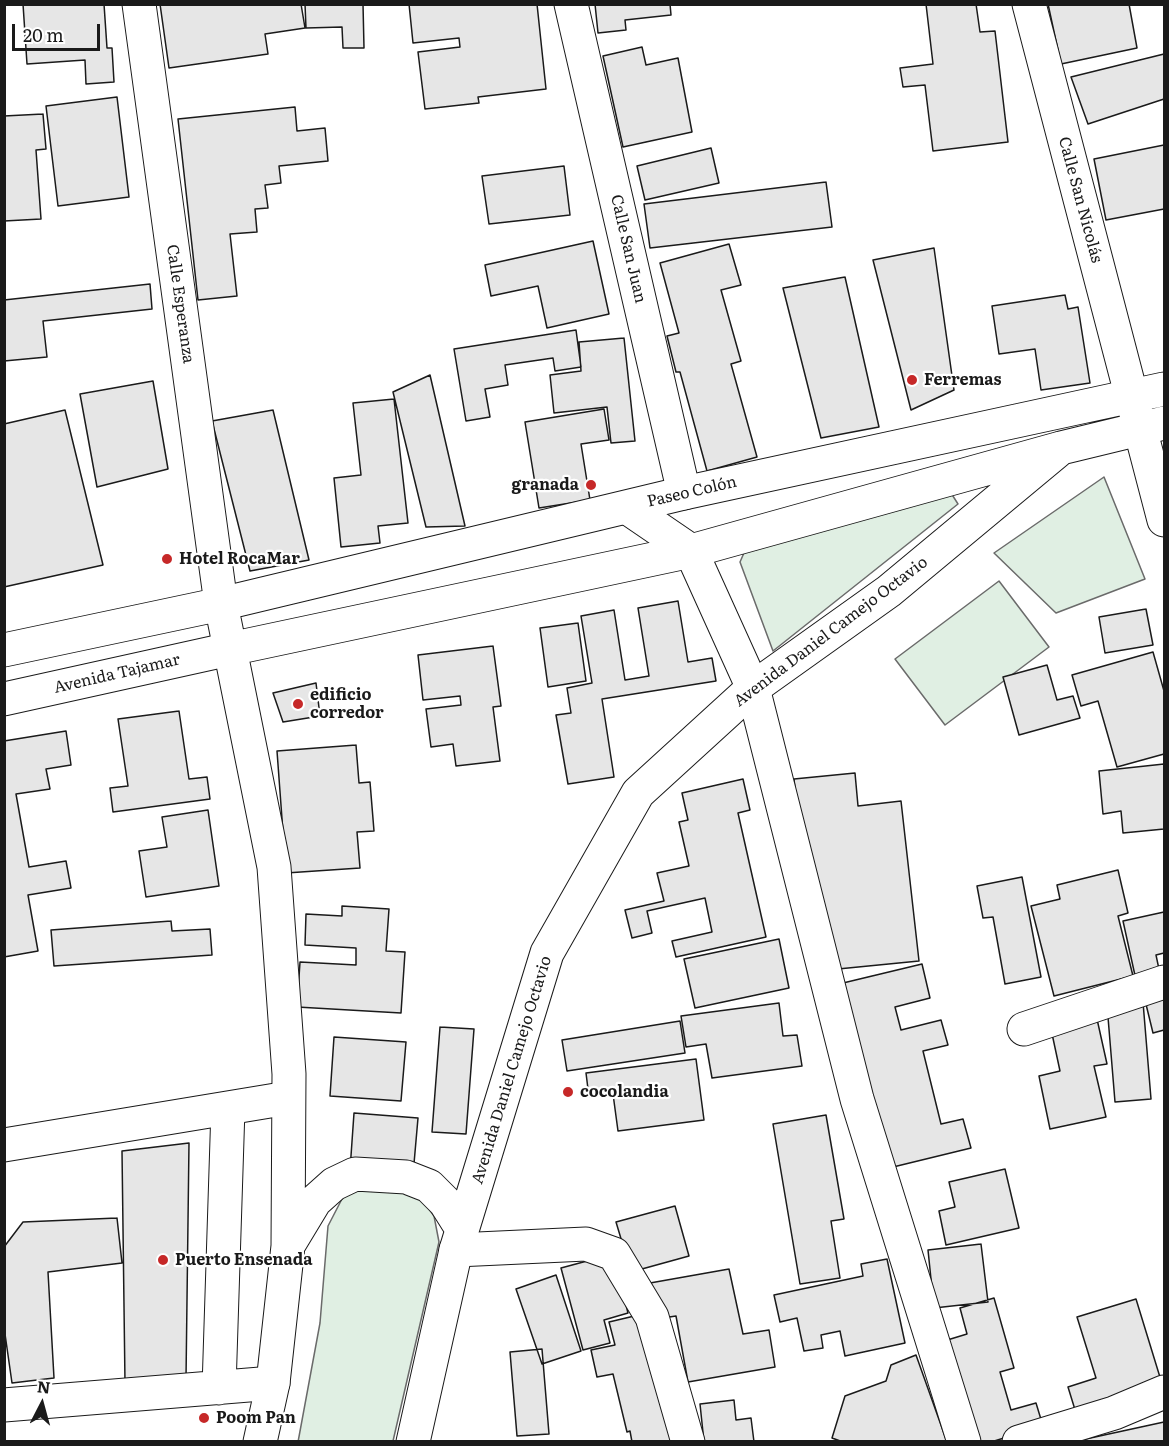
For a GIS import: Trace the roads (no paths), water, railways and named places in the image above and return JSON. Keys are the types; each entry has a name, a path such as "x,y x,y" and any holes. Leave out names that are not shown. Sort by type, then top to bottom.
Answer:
{"main road":[{"name":"Calle Esperanza","path":"139,4 221,604 230,649"},
{"name":"Calle San Juan","path":"571,4 684,493"},
{"name":"Calle San Nicolás","path":"1029,4 1132,396 1152,426 1164,520"},
{"name":"Paseo Colón","path":"221,604 684,493 1164,388"},
{"path":"260,1442 273,1383 288,1246 289,1074 274,867 230,649 691,550 1061,448 1152,426"},
{"name":"Avenida Daniel Camejo Octavio","path":"413,1442 459,1240 547,953 638,793 753,688 889,591 1061,448"},
{"path":"628,508 691,550 753,688 857,1099 964,1442"},
{"path":"4,650 221,604"},
{"name":"Avenida Tajamar","path":"4,699 230,649"},
{"path":"1024,1029 1164,982"},
{"path":"4,1145 288,1098"},
{"path":"219,1388 228,1108"},
{"path":"288,1246 315,1202 333,1184 355,1174 406,1177 429,1186 445,1202 459,1240 586,1244 614,1254 652,1317 688,1442"},
{"path":"4,1406 273,1383"},
{"path":"1019,1442 1113,1413 1164,1392"}],"place":[{"name":"Ferremas","path":"912,380"},
{"name":"granada","path":"591,485"},
{"name":"Hotel RocaMar","path":"167,559"},
{"name":"edificio corredor","path":"298,704"},
{"name":"cocolandia","path":"568,1092"},
{"name":"Puerto Ensenada","path":"163,1260"},
{"name":"Poom Pan","path":"204,1418"}]}
